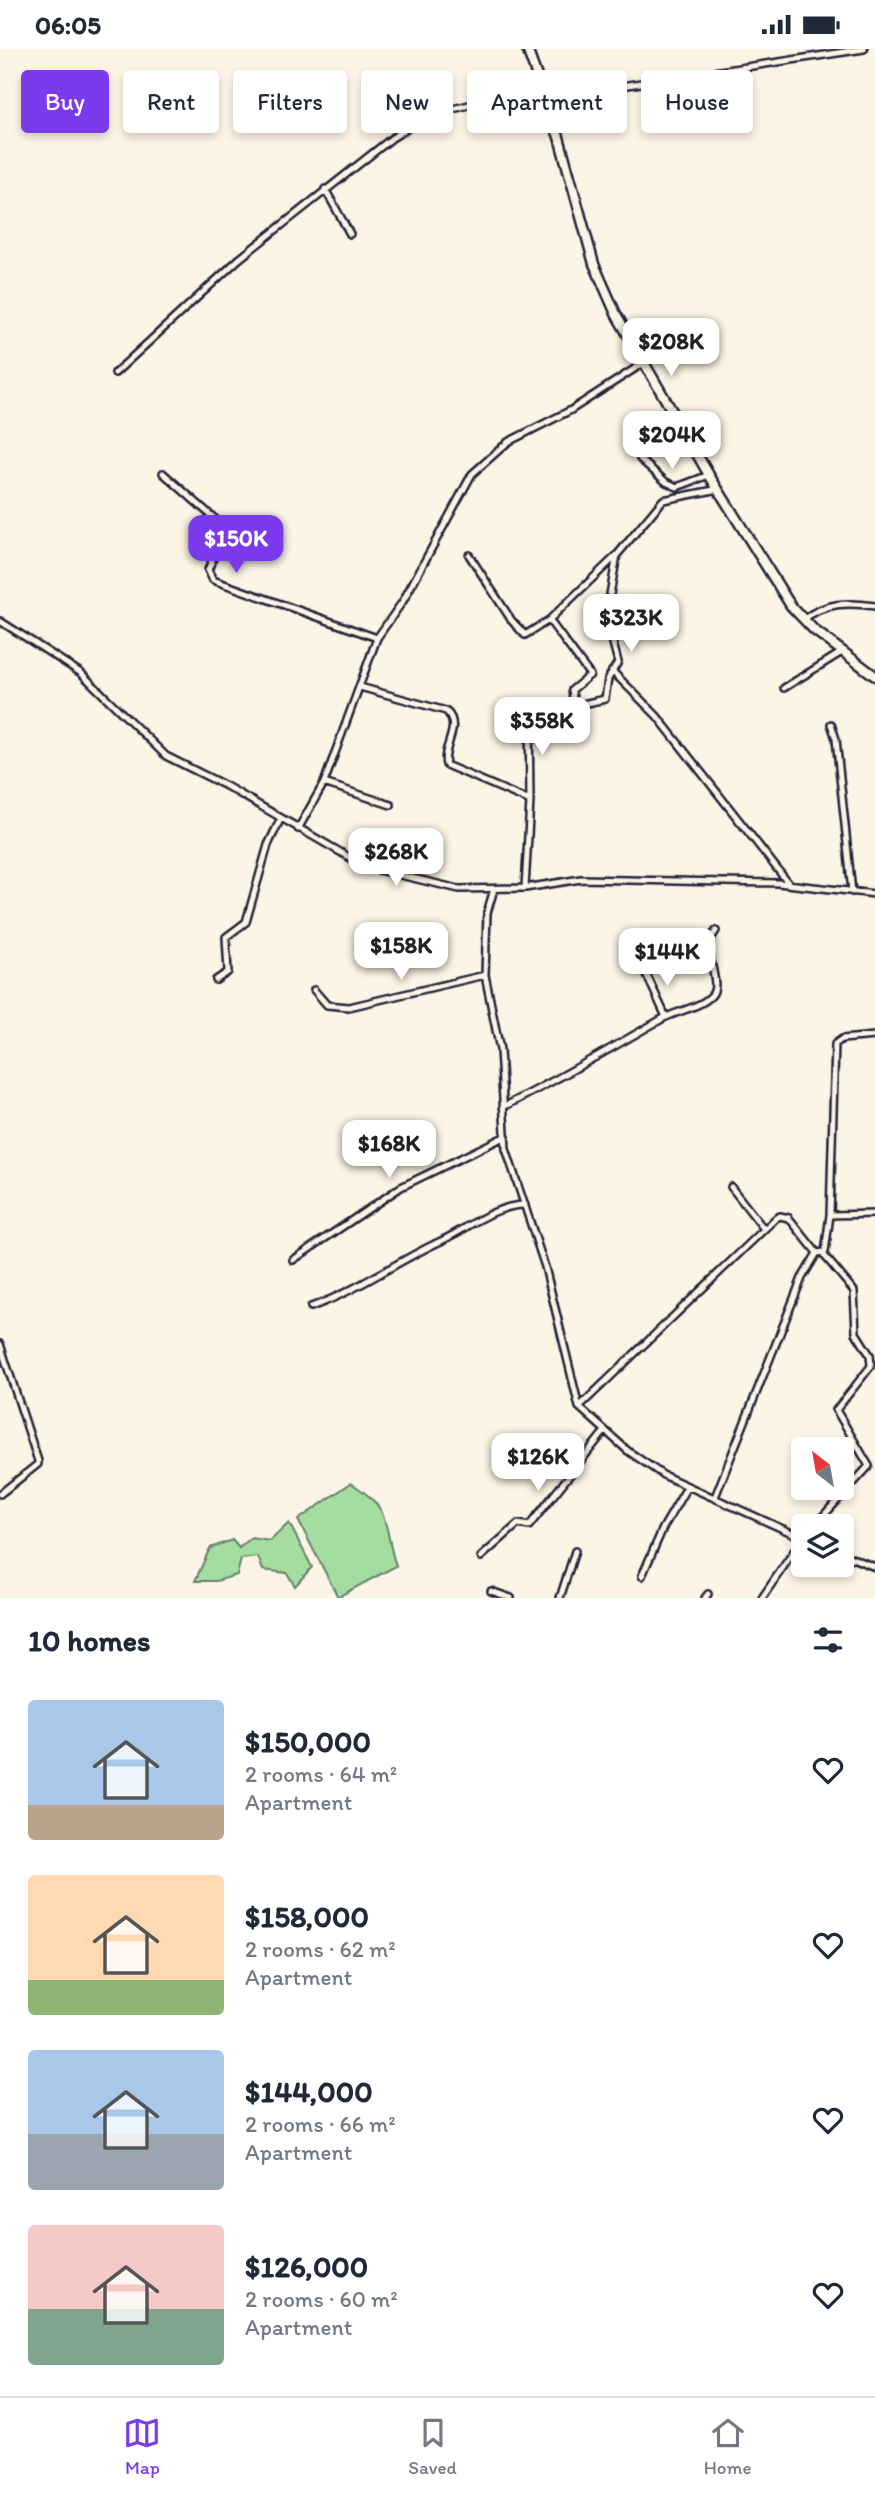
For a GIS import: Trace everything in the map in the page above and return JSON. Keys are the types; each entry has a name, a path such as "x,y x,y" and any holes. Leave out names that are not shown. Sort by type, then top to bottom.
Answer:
{"street":[{"path":"527,49 535,70"},
{"path":"810,49 811,58"},
{"path":"627,85 864,49"},
{"path":"115,373 239,259 401,131 429,115 467,106"},
{"path":"556,133 594,264 616,314 709,475 776,585 803,620 875,676"},
{"path":"326,189 350,234"},
{"path":"298,829 324,783 377,638 409,590 460,493 482,461 508,442 571,410 645,362"},
{"path":"640,460 666,482 683,487 709,475"},
{"path":"163,473 223,526 223,534 208,571 213,580 377,638"},
{"path":"469,555 522,633 530,633 549,620 617,555 663,500 666,482"},
{"path":"663,500 719,489"},
{"path":"574,706 603,700 612,671 619,659 606,617 617,555"},
{"path":"803,620 814,611 837,604 875,606"},
{"path":"529,739 574,735 578,730 573,686 587,678 589,671 549,620"},
{"path":"0,621 81,673 166,756 366,867 443,887 525,888 558,880 581,879 789,884 875,894"},
{"path":"784,688 842,652"},
{"path":"612,671 657,716 789,884"},
{"path":"360,687 446,711 453,720 444,759 446,765 530,801"},
{"path":"525,888 530,801 529,714"},
{"path":"831,724 836,739 852,892"},
{"path":"324,783 391,805"},
{"path":"216,980 228,971 226,937 246,922 268,845 281,818"},
{"path":"494,889 487,913 485,975 499,1042 506,1149 545,1267 579,1407 638,1460 687,1487 791,1532"},
{"path":"503,1107 554,1082 666,1017 712,995 715,988 709,944 716,931"},
{"path":"644,969 666,1017"},
{"path":"314,990 327,1005 349,1007 485,975"},
{"path":"715,1497 802,1278 827,1249 835,1044 842,1039 875,1036"},
{"path":"293,1260 401,1187 506,1136"},
{"path":"731,1187 764,1229"},
{"path":"311,1307 395,1266 462,1228 503,1209 525,1205"},
{"path":"830,1215 875,1214"},
{"path":"579,1407 764,1229 776,1218 785,1216 854,1291 856,1333 871,1360 871,1366 836,1410 869,1466 825,1514"},
{"path":"0,1344 38,1464 0,1494"},
{"path":"481,1557 518,1524 529,1526 604,1432"},
{"path":"642,1576 663,1528 687,1487"},
{"path":"560,1598 575,1551"},
{"path":"762,1598 791,1556"},
{"path":"854,1559 875,1567"},
{"path":"491,1591 511,1598"}],"green space":[{"path":"351,1483 374,1501 380,1510 396,1566 338,1597 298,1520"},
{"path":"289,1523 312,1567 295,1586 287,1573 263,1570 258,1557 241,1559 237,1575 216,1581 195,1581 210,1548 232,1540 239,1548 251,1538 270,1541"}]}
